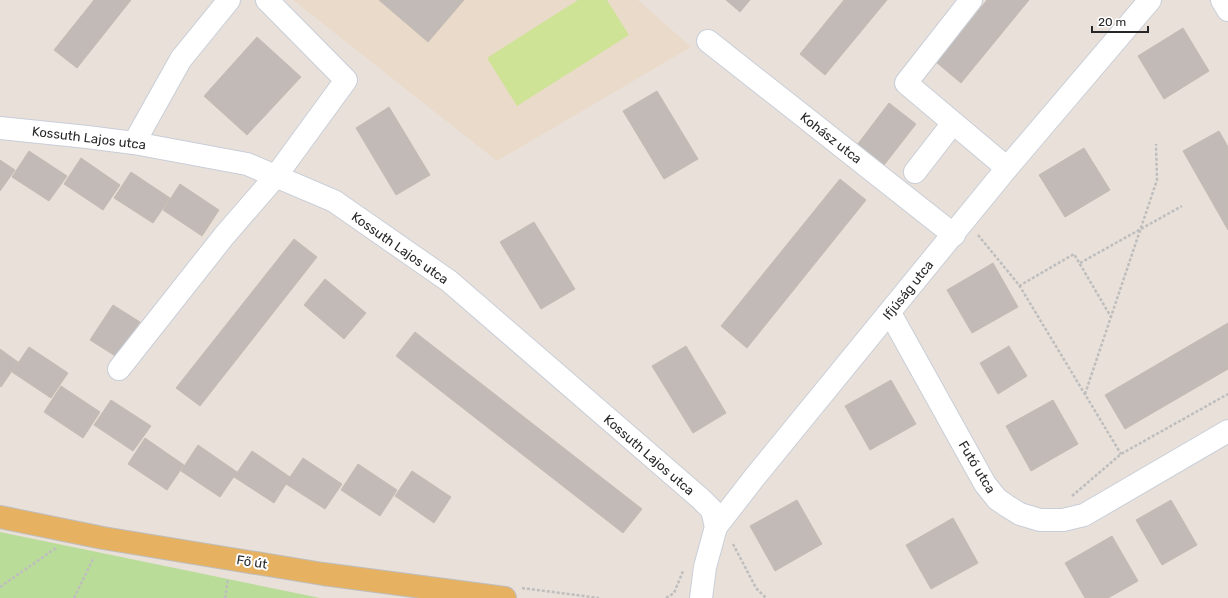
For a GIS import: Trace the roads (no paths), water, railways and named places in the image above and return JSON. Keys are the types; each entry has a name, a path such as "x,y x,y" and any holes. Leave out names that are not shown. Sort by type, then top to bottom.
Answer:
{"main road":[{"name":"Fő út","path":"0,517 79,532 102,538 323,574 505,598"}],"street":[{"path":"134,143 181,59 229,0"},
{"path":"118,369 224,236 276,176 346,80 267,0"},
{"path":"971,0 906,83 1008,168"},
{"name":"Ifjúság utca","path":"701,598 705,567 716,527 754,478 1008,168 1150,0"},
{"path":"1222,0 1228,10"},
{"name":"Kohász utca","path":"708,41 960,227"},
{"path":"915,172 953,123"},
{"name":"Kossuth Lajos utca","path":"0,128 87,136 134,143 247,164 334,201 448,282 701,499 712,510 716,527"},
{"name":"Futó utca","path":"890,313 985,484 997,499 1020,514 1040,520 1063,520 1084,514 1228,431"}]}
